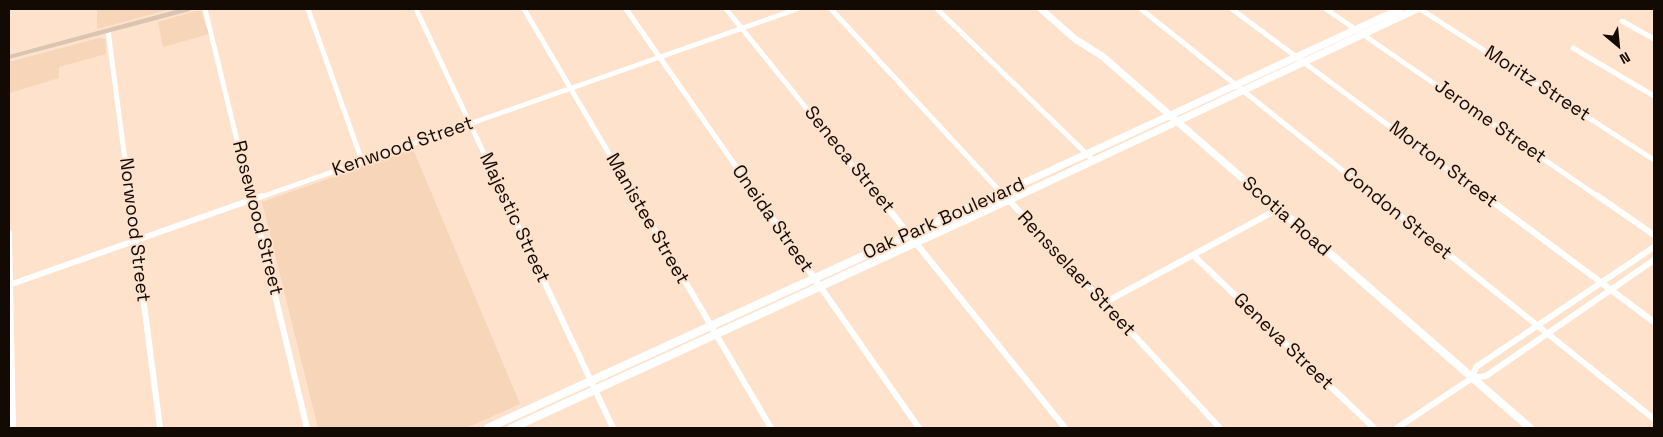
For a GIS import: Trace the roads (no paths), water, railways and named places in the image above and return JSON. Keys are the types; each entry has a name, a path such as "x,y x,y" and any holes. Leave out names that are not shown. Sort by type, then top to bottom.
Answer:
{"main road":[{"path":"9,57 187,9"}],"street":[{"name":"Rosewood Street","path":"205,9 307,428"},
{"path":"308,9 362,161"},
{"name":"Majestic Street","path":"416,9 613,428"},
{"name":"Manistee Street","path":"524,9 771,428"},
{"name":"Oneida Street","path":"626,9 919,428"},
{"name":"Seneca Street","path":"726,9 1065,428"},
{"name":"Kenwood Street","path":"9,285 798,9"},
{"name":"Rensselaer Street","path":"832,9 1220,428"},
{"path":"937,9 1094,161"},
{"name":"Scotia Road","path":"1040,9 1075,38 1102,56 1530,428"},
{"name":"Condon Street","path":"1141,9 1654,419"},
{"name":"Morton Street","path":"1232,9 1654,322"},
{"name":"Jerome Street","path":"1326,9 1654,235"},
{"name":"Oak Park Boulevard","path":"488,428 909,235 1094,161 1236,85 1400,9"},
{"name":"Oak Park Boulevard","path":"512,428 915,242 1087,154 1243,90 1419,9"},
{"name":"Moritz Street","path":"1419,9 1654,160"},
{"path":"1622,21 1654,39"},
{"name":"Norwood Street","path":"108,31 160,428"},
{"path":"1574,48 1654,96"},
{"path":"1104,303 1278,209"},
{"path":"9,233 13,428"},
{"path":"1472,378 1476,367 1654,247"},
{"name":"Geneva Street","path":"1193,255 1374,428"},
{"path":"1397,428 1472,378 1486,376 1654,260"}]}
